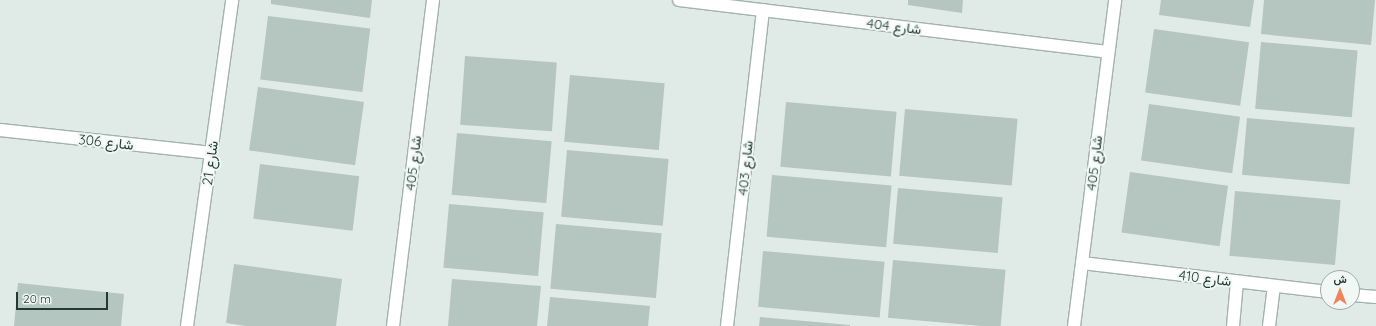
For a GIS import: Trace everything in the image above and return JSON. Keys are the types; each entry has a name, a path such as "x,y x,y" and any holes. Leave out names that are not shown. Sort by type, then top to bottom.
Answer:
{"street":[{"name":"شارع 21","path":"188,326 232,0"},
{"name":"شارع 405","path":"393,326 433,0"},
{"name":"شارع 404","path":"679,0 1108,52"},
{"name":"شارع 405","path":"1074,326 1115,0"},
{"name":"شارع 403","path":"727,326 763,10"},
{"name":"شارع 306","path":"0,130 211,154"},
{"name":"شارع 410","path":"1082,263 1320,291"},
{"path":"1233,326 1237,282"},
{"path":"1269,326 1274,286"},
{"path":"1360,296 1376,297"}],"building":[{"path":"271,0 372,0 370,18 271,4"},
{"path":"908,0 963,0 962,13 908,5"},
{"path":"1161,0 1254,0 1250,27 1159,15"},
{"path":"1264,0 1375,0 1371,45 1261,34"},
{"path":"268,16 370,29 362,92 260,80"},
{"path":"1154,29 1249,42 1240,106 1145,92"},
{"path":"1261,42 1358,50 1352,117 1255,109"},
{"path":"465,56 557,62 552,131 460,125"},
{"path":"570,75 665,83 659,150 564,142"},
{"path":"258,87 364,102 355,165 249,150"},
{"path":"786,102 897,112 891,176 780,167"},
{"path":"1149,104 1240,117 1232,173 1141,160"},
{"path":"905,109 1018,119 1012,186 899,176"},
{"path":"1247,118 1355,127 1350,184 1242,175"},
{"path":"457,133 552,141 546,203 452,195"},
{"path":"567,150 669,159 663,226 561,217"},
{"path":"260,164 359,176 353,231 253,219"},
{"path":"1130,172 1228,186 1220,246 1122,232"},
{"path":"772,175 892,185 886,247 767,237"},
{"path":"898,188 1003,197 998,253 893,244"},
{"path":"1235,191 1341,200 1335,265 1229,256"},
{"path":"449,204 544,212 538,276 443,268"},
{"path":"556,224 662,233 656,298 550,289"},
{"path":"763,251 885,262 880,317 758,307"},
{"path":"893,260 1006,270 1001,326 982,326 888,318"},
{"path":"234,264 342,279 336,326 246,326 226,323"},
{"path":"452,279 541,286 537,326 448,326"},
{"path":"18,283 124,294 121,326 14,326"},
{"path":"550,297 650,306 648,326 547,326"},
{"path":"760,317 850,325 850,326 759,326"}]}
